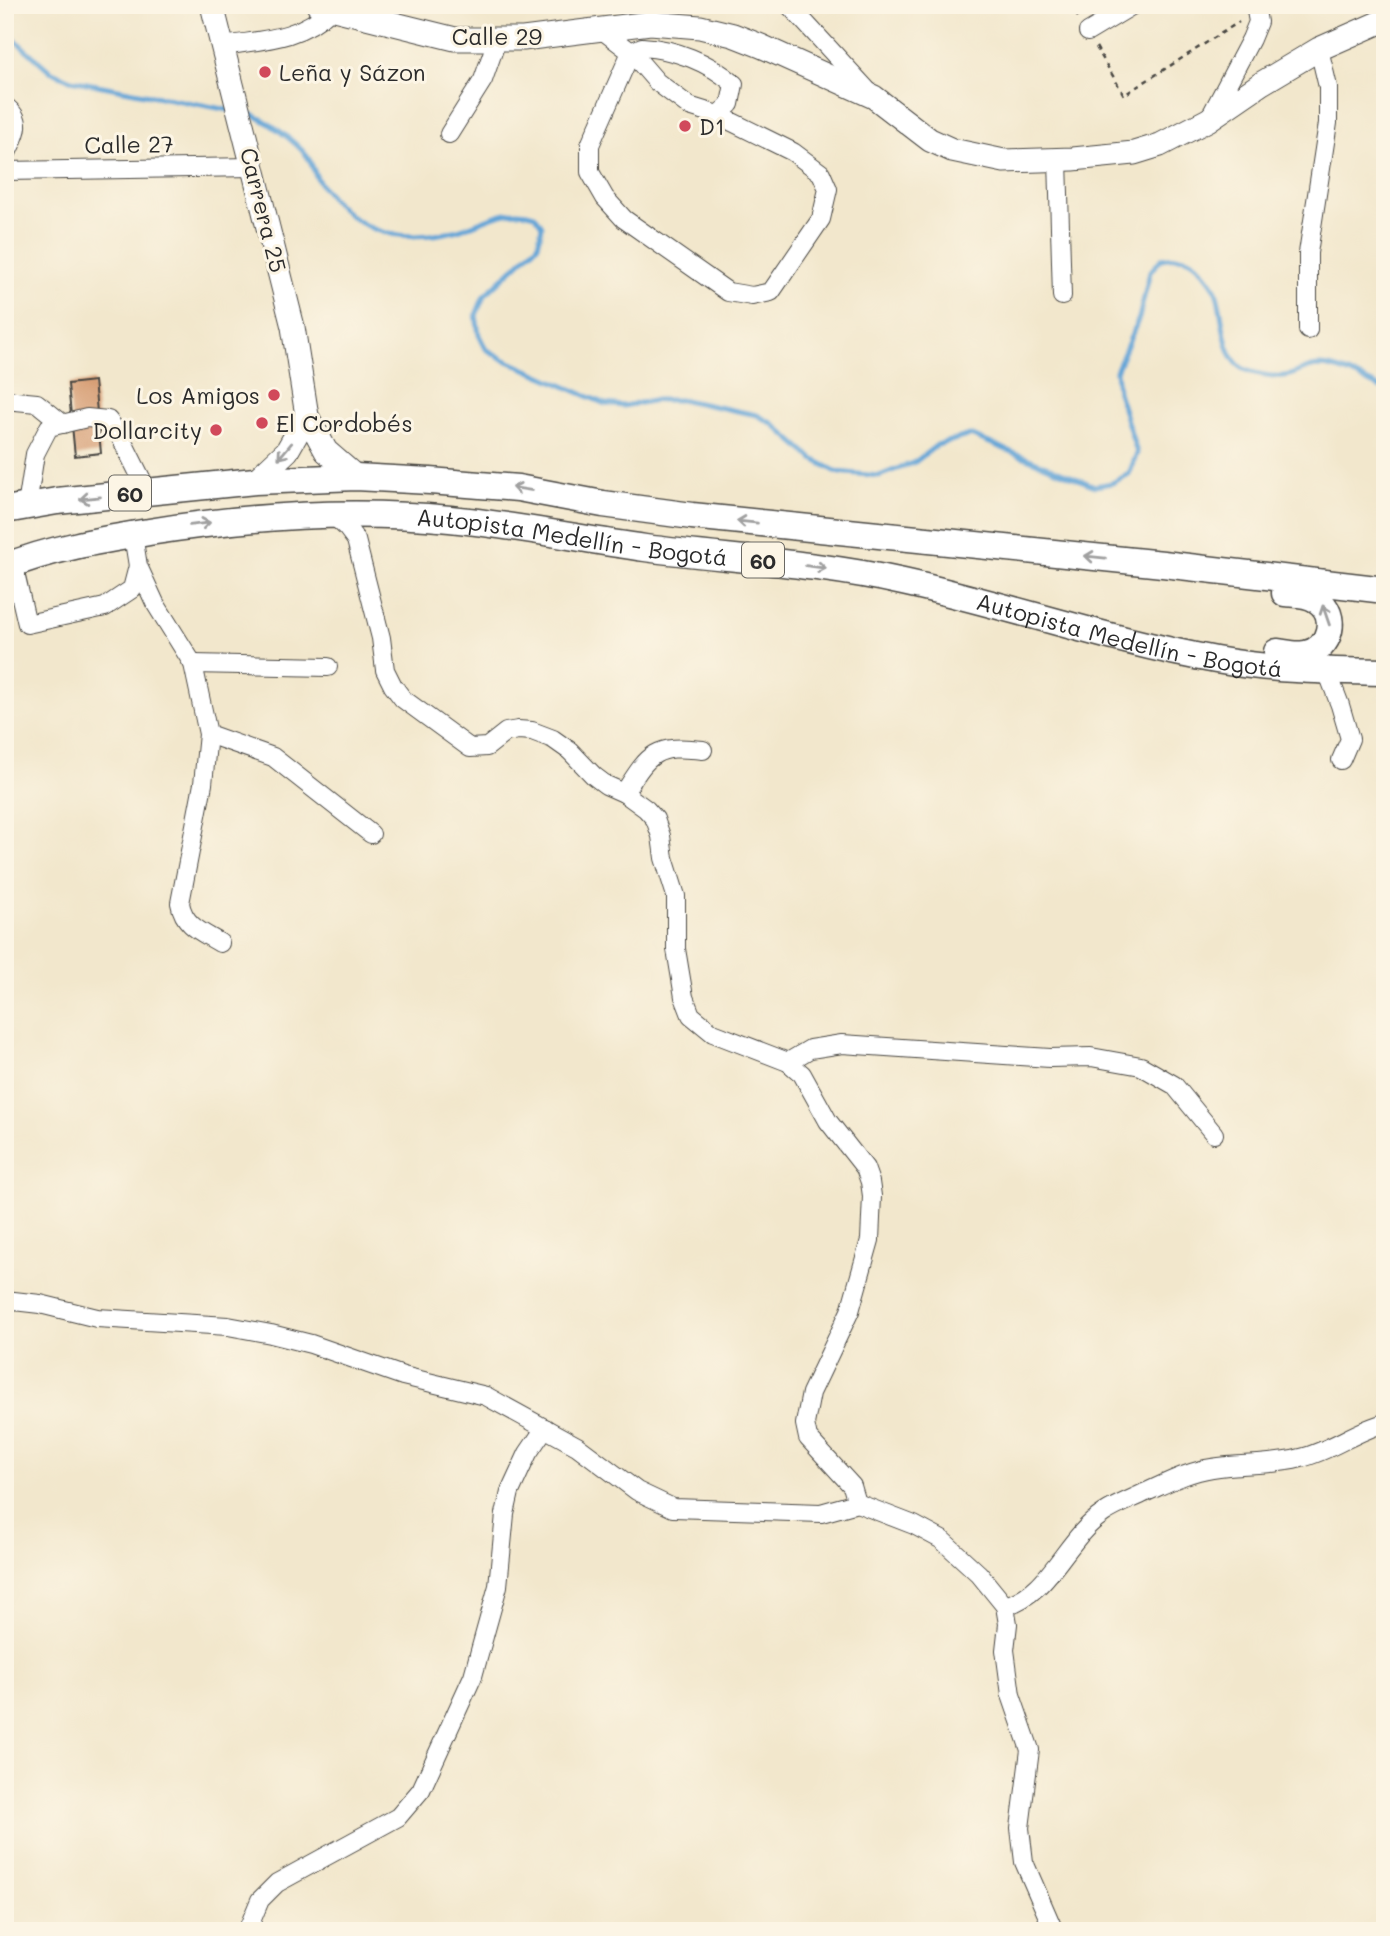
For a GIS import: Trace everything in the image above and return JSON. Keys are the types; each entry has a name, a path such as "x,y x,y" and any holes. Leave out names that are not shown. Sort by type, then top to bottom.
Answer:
{"highway":[{"name":"Autopista Medellín - Bogotá","path":"16,508 255,481 356,477 518,488 603,504 692,516 1163,564 1385,590"},
{"name":"Autopista Medellín - Bogotá","path":"9,566 88,543 250,517 331,513 451,519 646,548 825,568 897,580 968,596 1098,634 1218,660 1327,671 1385,671"},
{"path":"1098,634 1131,625 1221,646 1306,654 1317,650 1330,631 1330,618 1323,605 1308,595 1191,583 1163,564"}],"main road":[{"name":"Carrera 25","path":"212,5 293,327 307,416 326,452 356,477"},
{"path":"650,23 670,5"},
{"name":"Calle 29","path":"324,7 455,39 497,40 650,23 700,27 733,36 874,97 930,140 952,150 1004,162 1134,153 1160,145 1208,120 1262,83 1320,49 1385,20"},
{"path":"255,481 288,451 307,416"}],"street":[{"path":"789,5 874,97"},
{"path":"1088,32 1133,5"},
{"path":"222,46 278,38 309,27 324,7"},
{"path":"1208,120 1251,39 1258,22 1256,8"},
{"path":"601,29 631,52 657,82 690,106 718,115 793,152 821,173 828,189 821,219 771,292 752,296 729,292 624,219 605,198 590,172 590,145 631,52 642,47 674,51 721,73 734,84 730,104 718,115"},
{"path":"449,134 483,80 497,40"},
{"path":"1308,330 1308,253 1328,122 1328,87 1320,49"},
{"path":"5,106 14,113 18,121 17,132 5,157"},
{"path":"1058,160 1062,296"},
{"name":"Calle 27","path":"5,171 254,167"},
{"path":"5,400 37,403 63,424"},
{"path":"16,508 35,454 49,427 87,418 108,420 119,433 148,492"},
{"path":"331,513 347,527 356,541 381,638 385,670 393,687 403,699 470,748 488,747 506,732 518,730 532,731 553,739 570,751 594,776 646,809 654,819 661,836 664,858 676,896 676,949 684,997 691,1015 713,1032 788,1062 802,1074 828,1121 865,1168 870,1182 870,1240 850,1311 811,1393 804,1424 808,1438 852,1486 857,1503"},
{"path":"133,535 138,566 155,603 192,664 208,734 203,784 180,903 188,923 220,943"},
{"path":"9,566 27,624 105,607 132,589 138,566"},
{"path":"192,664 328,667"},
{"path":"1327,671 1350,739 1341,760"},
{"path":"208,734 273,758 371,834"},
{"path":"624,793 641,766 660,751 671,748 703,750"},
{"path":"788,1062 810,1049 842,1044 1050,1058 1091,1057 1141,1066 1174,1085 1214,1134"},
{"path":"5,1300 40,1304 97,1318 228,1326 271,1334 311,1343 403,1376 485,1396 577,1446 637,1491 673,1508 821,1513 857,1503 914,1525 942,1540 979,1574 1004,1606 1009,1624 1005,1650 1011,1695 1030,1750 1020,1828 1024,1862 1054,1931"},
{"path":"1004,1606 1019,1602 1037,1589 1086,1528 1103,1513 1119,1505 1189,1472 1214,1467 1283,1463 1311,1456 1367,1428 1385,1423"},
{"path":"247,1931 260,1900 278,1883 398,1816 421,1790 473,1676 498,1586 505,1514 510,1492 528,1453 545,1428"}],"path":[{"path":"1071,5 1124,95 1256,8"}],"building":[{"path":"94,381 101,453 75,456 68,384"}],"waterway":[{"path":"5,31 50,71 71,80 234,111"},
{"path":"247,113 271,125 295,144 307,156 318,180 335,202 357,220 374,229 405,236 427,235 458,230 505,213 525,212 535,215 542,226 538,245 484,296 476,315 479,335 486,349 605,404 623,406 657,400 684,400 757,415 773,424 813,459 837,472 879,476 915,462 937,445 970,435 1095,486 1112,483 1129,474 1137,453 1118,392 1116,371 1139,318 1150,272 1161,259 1187,258 1201,269 1213,285 1230,353 1242,368 1279,376 1315,366 1328,367 1385,390"}],"place":[{"name":"Leña y Sázon","path":"265,72"},
{"name":"D1","path":"685,126"},
{"name":"Los Amigos","path":"274,395"},
{"name":"El Cordobés","path":"262,423"},
{"name":"Dollarcity","path":"216,430"}]}
